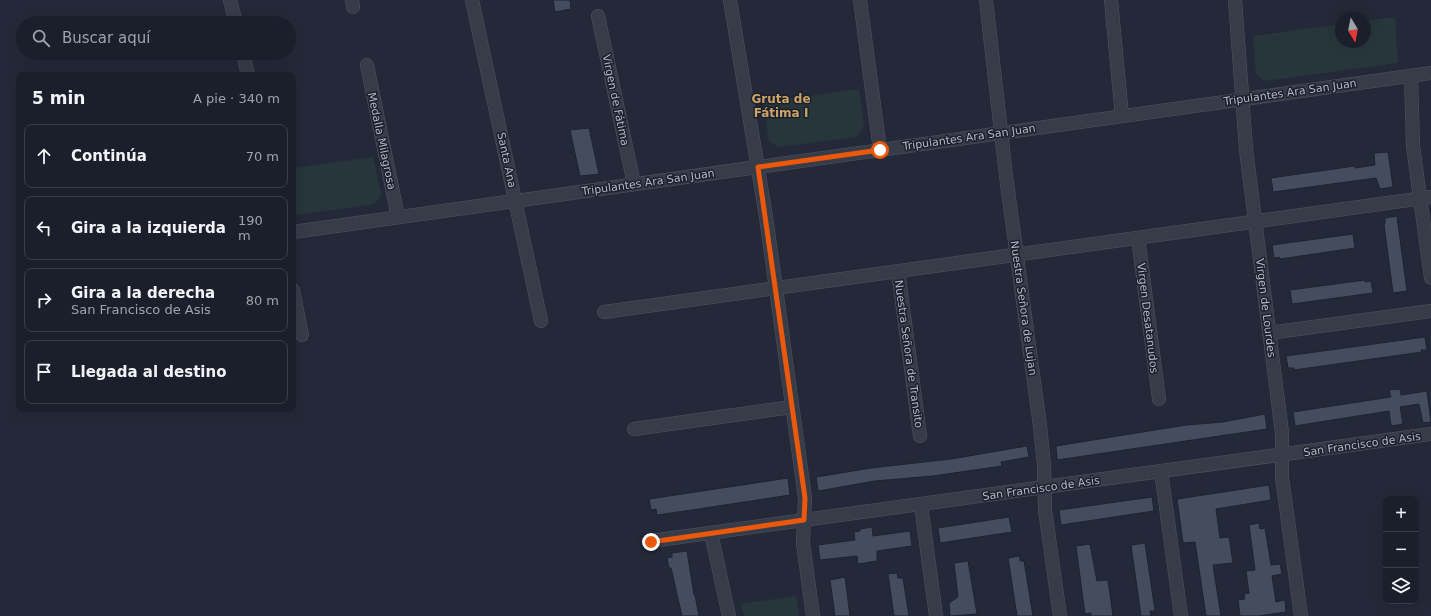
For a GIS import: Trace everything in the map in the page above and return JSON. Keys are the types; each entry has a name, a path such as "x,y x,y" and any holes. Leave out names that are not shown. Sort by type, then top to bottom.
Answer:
{"street":[{"path":"230,0 234,16"},
{"name":"Santa Ana","path":"472,0 541,321"},
{"path":"730,0 758,167 805,498 803,543 813,616"},
{"path":"860,0 880,150"},
{"name":"Nuestra Señora de Lujan","path":"986,0 1040,426 1045,510 1060,616"},
{"path":"1111,0 1122,116"},
{"name":"Virgen de Lourdes","path":"1235,0 1246,149 1282,433 1282,477 1301,616"},
{"name":"Virgen de Fátima","path":"598,16 634,184"},
{"path":"245,60 247,72"},
{"name":"Medalla Milagrosa","path":"367,65 398,217"},
{"name":"Tripulantes Ara San Juan","path":"296,232 1431,73"},
{"path":"1411,76 1413,146 1426,197 1431,278"},
{"path":"604,312 1426,197"},
{"name":"Virgen Desatanudos","path":"1138,238 1159,399"},
{"name":"Nuestra Señora de Transito","path":"898,271 920,436"},
{"path":"296,305 302,335"},
{"path":"1269,333 1431,311"},
{"path":"634,429 792,407"},
{"name":"San Francisco de Asis","path":"651,542 1431,434"},
{"path":"1161,472 1181,616"},
{"path":"921,504 936,616"},
{"path":"711,533 729,616"}],"shaded area":[{"path":"1395,17 1398,63 1264,81 1256,74 1253,36 1335,25 1335,48 1371,48 1371,20"},
{"path":"859,89 864,127 857,137 778,147 769,141 763,102"},
{"path":"373,157 381,195 375,204 298,215 296,213 296,168"},
{"path":"796,596 799,616 744,616 741,604"}],"building":[{"path":"553,0 570,0 571,9 555,12"},
{"path":"589,128 599,174 580,176 570,130"},
{"path":"1388,152 1393,187 1380,189 1376,178 1273,192 1271,178 1355,166 1355,168 1375,165 1374,153"},
{"path":"1397,216 1407,291 1393,293 1384,224 1385,218"},
{"path":"1353,234 1355,248 1280,259 1279,257 1274,258 1272,245"},
{"path":"1365,280 1365,282 1371,281 1373,293 1292,304 1290,290"},
{"path":"1425,337 1427,350 1421,350 1422,352 1294,370 1294,368 1288,368 1286,356"},
{"path":"1400,389 1401,395 1427,391 1431,422 1423,423 1419,404 1400,407 1403,424 1391,426 1389,411 1295,426 1293,412 1391,397 1389,390"},
{"path":"1265,414 1267,429 1057,460 1056,446 1186,425 1223,422"},
{"path":"1027,446 1029,457 1001,462 1002,466 933,476 875,481 818,491 816,477 871,468 951,459"},
{"path":"788,478 790,495 657,515 656,509 651,510 649,499"},
{"path":"1269,485 1271,500 1216,509 1220,538 1229,537 1233,563 1213,565 1221,616 1206,616 1195,542 1183,543 1177,499"},
{"path":"1152,497 1154,511 1061,525 1059,510"},
{"path":"1009,517 1012,532 940,543 938,528"},
{"path":"1259,523 1260,529 1265,528 1271,565 1280,564 1282,574 1272,576 1276,602 1285,600 1286,612 1258,616 1240,616 1238,600 1245,599 1244,594 1249,593 1246,571 1255,570 1249,525"},
{"path":"872,527 873,536 910,531 912,546 877,551 877,561 858,564 857,556 820,560 818,545 855,540 854,532 860,531 860,529"},
{"path":"1145,543 1155,611 1150,611 1151,616 1141,616 1131,545"},
{"path":"1090,544 1097,581 1108,580 1113,616 1091,616 1091,613 1085,614 1076,546"},
{"path":"687,551 699,616 682,616 671,568 669,568 667,558 672,557 672,553"},
{"path":"1020,556 1020,561 1024,561 1033,616 1017,616 1008,558"},
{"path":"968,561 977,614 950,616 949,603 958,597 954,563"},
{"path":"897,573 898,578 903,578 909,616 894,616 888,574"},
{"path":"845,577 850,616 835,616 830,580"}],"district":[{"name":"Gruta de Fátima I","path":"781,106"}],"route":[{"path":"651,542 804,520 805,498 758,167 880,150"}]}
